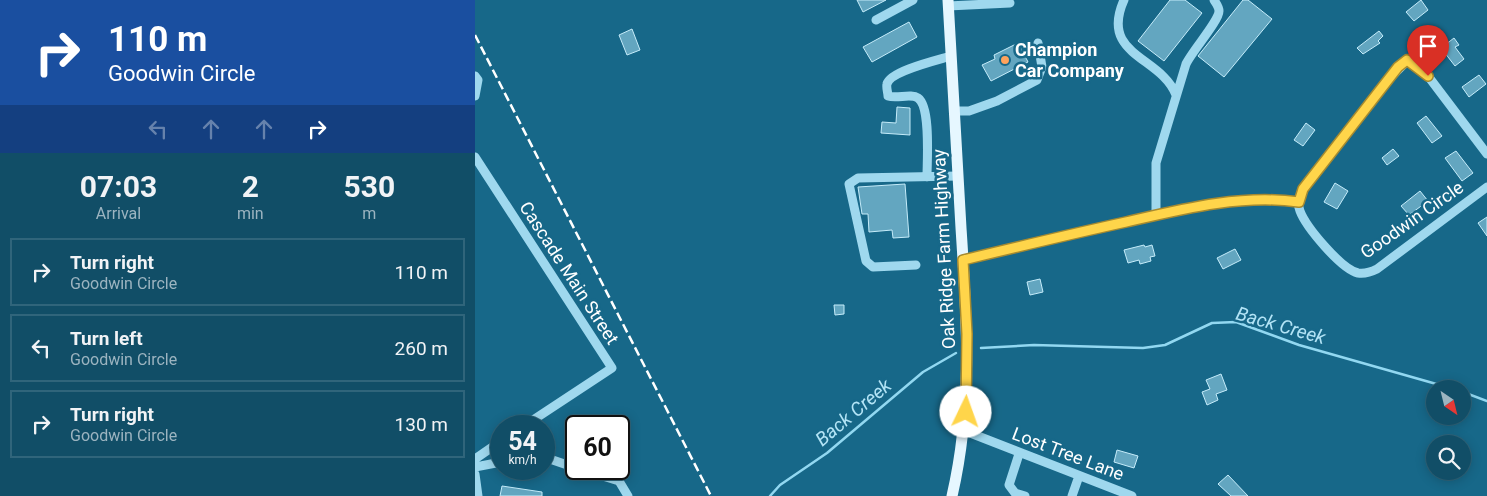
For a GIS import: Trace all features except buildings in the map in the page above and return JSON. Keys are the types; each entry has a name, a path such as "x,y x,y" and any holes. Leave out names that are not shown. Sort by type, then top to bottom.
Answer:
{"main road":[{"name":"Oak Ridge Farm Highway","path":"948,3 968,369 965,431 952,496"}],"street":[{"path":"876,20 913,0"},
{"path":"1124,0 1117,15 1122,38 1128,49 1139,60 1163,74 1172,86 1176,96"},
{"path":"1156,215 1156,163 1191,52 1217,18 1219,11 1214,0"},
{"path":"948,3 1010,3"},
{"path":"954,111 969,111 997,100 1037,80 1042,66 1038,43"},
{"path":"927,177 925,107 917,98 909,96 897,99 888,96 887,84 892,77 912,68 951,56"},
{"path":"963,260 1156,215 1247,200 1279,199 1299,202 1303,189 1388,80 1407,60 1428,76 1487,154"},
{"path":"475,76 478,80 475,96"},
{"name":"Cascade Main Street","path":"475,157 612,368 541,415"},
{"path":"916,266 873,268 865,261 849,184 858,178 958,176"},
{"name":"Goodwin Circle","path":"1299,202 1303,217 1325,246 1349,268 1357,273 1367,273 1377,269 1487,187"},
{"name":"Lost Tree Lane","path":"965,431 1019,454 1132,496"},
{"path":"475,459 490,449"},
{"path":"1019,454 1009,485 1015,493 1025,496"},
{"path":"475,467 490,464"},
{"path":"475,474 478,496"},
{"path":"1072,496 1079,476"},
{"path":"616,480 619,481 628,496"}],"waterway":[{"name":"Back Creek","path":"981,348 1034,345 1143,348 1165,345 1212,323 1236,322 1299,345 1426,381"},
{"name":"Back Creek","path":"770,496 780,485 827,453 923,372 956,353"},
{"name":"Back Creek","path":"1471,395 1487,401"}],"railway":[{"path":"475,35 711,496"}],"place":[{"name":"Champion Car Company","path":"1005,60"}],"route":[{"path":"966,412 968,369 963,260 1200,206 1247,200 1279,199 1299,202 1303,189 1398,67 1407,60 1418,66 1428,76"}]}
